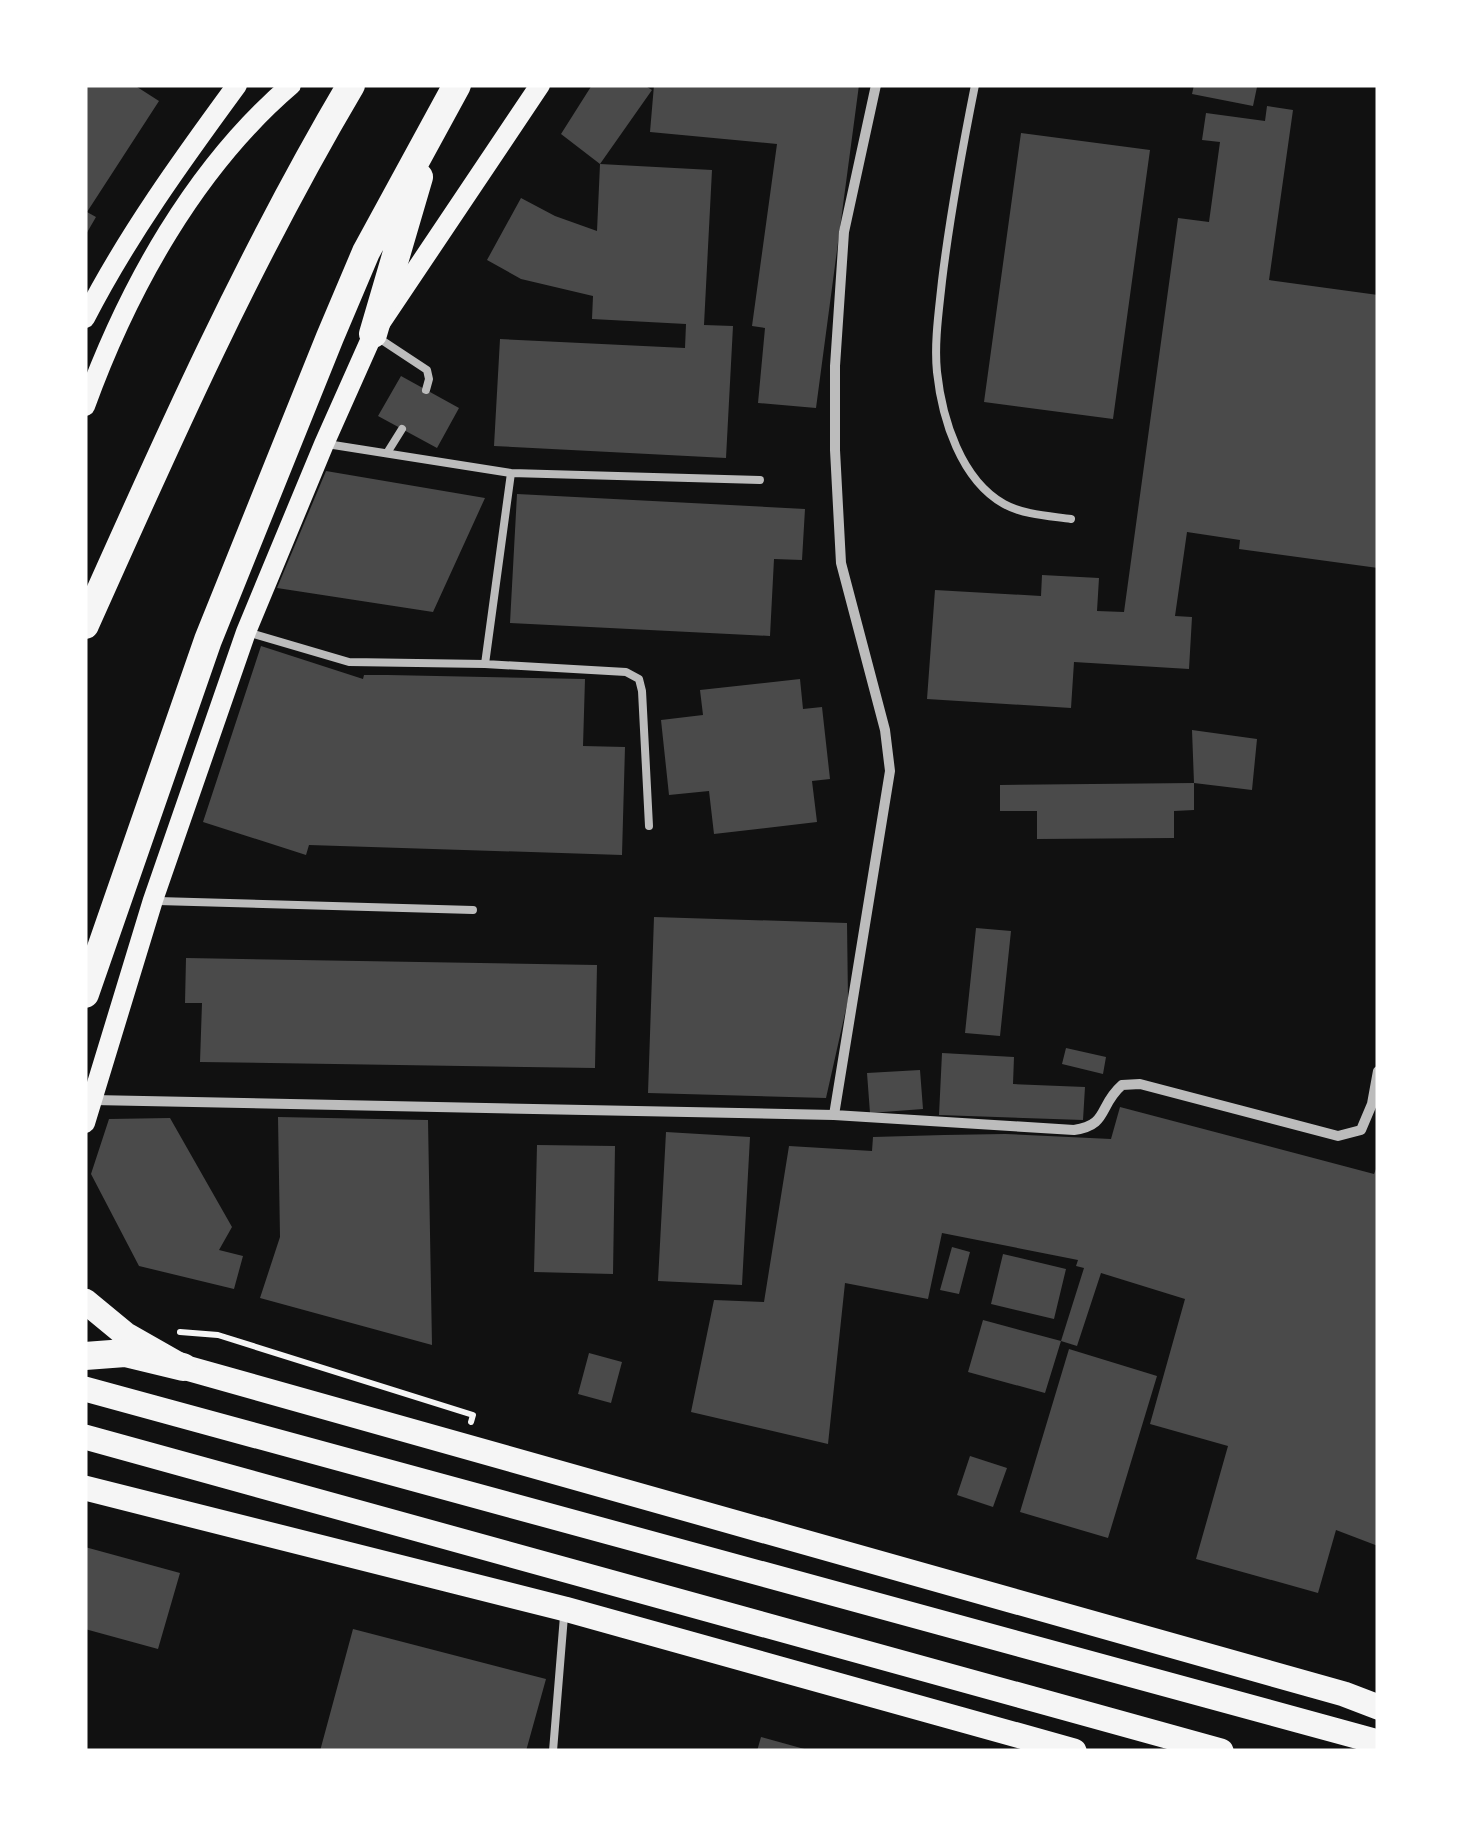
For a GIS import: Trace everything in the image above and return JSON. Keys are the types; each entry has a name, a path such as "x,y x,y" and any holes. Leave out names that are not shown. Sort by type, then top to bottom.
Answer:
{"highway":[{"path":"85,625 186,399 268,230 351,85"},
{"path":"85,994 208,640 286,445 366,252 457,85"},
{"path":"372,334 432,129"},
{"path":"85,1300 125,1334 183,1367"},
{"path":"85,1356 125,1353 183,1367 1344,1694 1378,1707"},
{"path":"85,1389 1378,1742"},
{"path":"85,1437 1221,1751"},
{"path":"85,1488 564,1609 1074,1751"}],"main road":[{"path":"85,318 106,276 188,151 237,85"},
{"path":"85,406 142,280 188,201 230,144 291,85"},
{"path":"85,1123 153,900 246,632 372,334 540,85"}],"street":[{"path":"834,1115 890,772 885,730 841,563 835,450 844,232 876,85"},
{"path":"92,1100 834,1115 1074,1130 1091,1128 1101,1117 1108,1097 1122,1084 1140,1084 1338,1136 1362,1130 1378,1072"}],"lane":[{"path":"975,85 951,209 938,320 936,371 945,413 956,447 979,483 1004,504 1071,519"},
{"path":"372,334 427,370 426,390"},
{"path":"386,454 402,429"},
{"path":"324,444 511,473 760,480"},
{"path":"484,664 511,473"},
{"path":"246,632 349,662 626,672 638,679 642,690 649,826"},
{"path":"153,900 473,910"},
{"path":"553,1751 564,1609"}],"path":[{"path":"161,1330 218,1335 460,1411"}],"building":[{"path":"85,85 134,85 159,101 87,212 96,217 85,236"},
{"path":"592,85 644,85 652,90 600,164 561,134"},
{"path":"654,85 859,85 816,408 758,403 765,328 752,326 777,144 650,132"},
{"path":"1194,85 1257,87 1253,106 1192,94"},
{"path":"1267,106 1293,110 1269,280 1378,295 1378,568 1239,549 1240,540 1187,532 1175,616 1192,617 1189,669 1074,662 1071,708 927,699 935,590 1041,596 1042,575 1099,578 1097,611 1124,612 1178,218 1209,222 1220,142 1202,140 1206,113 1265,121"},
{"path":"1021,133 1150,150 1113,419 984,402"},
{"path":"600,164 712,170 704,325 733,326 726,458 494,446 500,339 685,348 686,324 592,319 593,296 521,279 487,260 521,198 597,231"},
{"path":"401,376 459,408 437,448 378,416"},
{"path":"326,471 485,498 433,612 277,588"},
{"path":"517,494 805,509 802,560 774,559 770,636 510,623"},
{"path":"261,646 363,679 364,675 388,675 585,679 583,746 625,747 622,855 309,845 306,855 203,822"},
{"path":"800,679 803,709 822,707 830,779 812,781 817,822 714,834 709,791 669,795 661,720 703,715 700,690"},
{"path":"1192,730 1257,739 1252,790 1194,783"},
{"path":"1194,783 1194,810 1174,811 1174,838 1037,839 1037,811 1000,811 1000,785"},
{"path":"654,917 847,923 848,1000 826,1098 648,1093"},
{"path":"976,928 1011,931 1000,1036 965,1033"},
{"path":"186,958 597,965 595,1068 200,1062 202,1003 185,1003"},
{"path":"1066,1048 1106,1057 1103,1074 1062,1064"},
{"path":"942,1053 1014,1057 1013,1084 1085,1087 1083,1120 939,1115"},
{"path":"920,1070 923,1109 870,1113 867,1073"},
{"path":"1120,1107 1374,1174 1378,1164 1378,1546 1336,1530 1318,1593 1196,1559 1228,1446 1150,1424 1185,1299 1101,1273 1077,1346 1061,1341 1084,1268 1076,1266 1078,1260 942,1233 928,1299 845,1283 828,1444 691,1412 714,1300 764,1302 789,1146 872,1151 873,1137 944,1135 1111,1139"},
{"path":"278,1117 428,1120 432,1345 260,1298 280,1237"},
{"path":"170,1118 232,1227 219,1250 243,1256 234,1289 139,1266 91,1174 109,1119"},
{"path":"666,1132 750,1137 742,1285 658,1281"},
{"path":"537,1145 615,1146 613,1274 534,1272"},
{"path":"952,1247 970,1252 959,1294 940,1290"},
{"path":"1003,1254 1066,1269 1054,1319 991,1304"},
{"path":"983,1320 1061,1341 1045,1393 968,1372"},
{"path":"1069,1349 1157,1376 1108,1538 1020,1512"},
{"path":"589,1353 622,1362 611,1403 578,1394"},
{"path":"970,1456 1007,1468 993,1507 957,1495"},
{"path":"85,1547 180,1573 158,1649 85,1629"},
{"path":"353,1629 546,1679 526,1751 320,1751"},
{"path":"761,1737 808,1750 808,1751 757,1751"}]}
